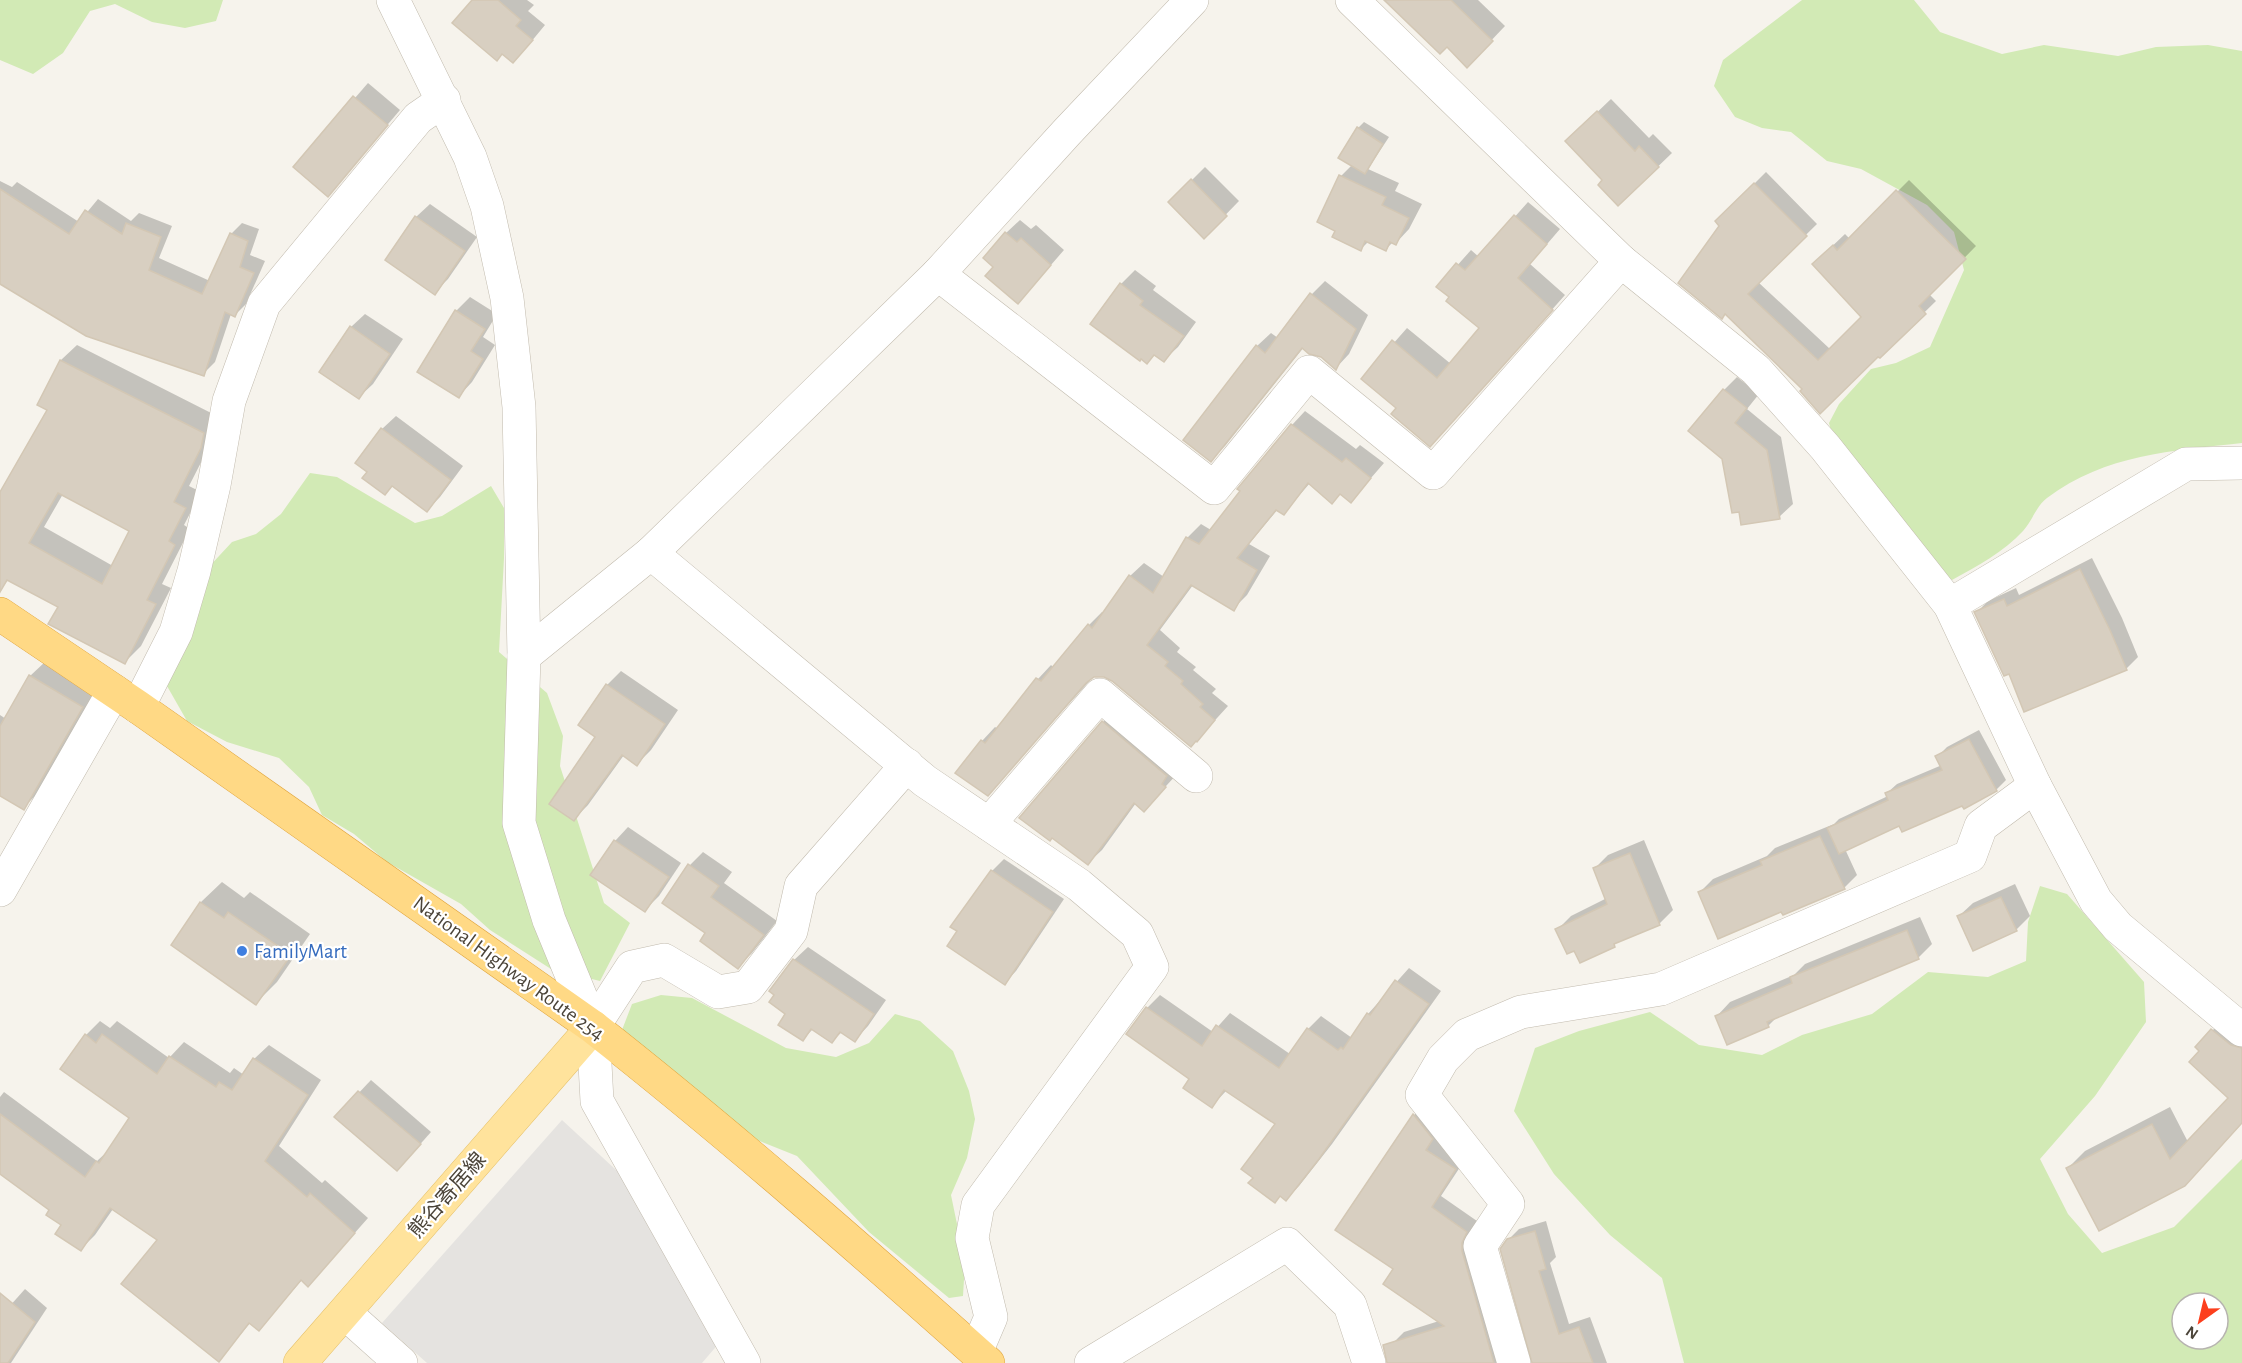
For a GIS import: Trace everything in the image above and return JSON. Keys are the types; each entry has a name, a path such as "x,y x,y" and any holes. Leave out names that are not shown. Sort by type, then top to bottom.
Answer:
{"highway":[{"name":"National Highway Route 254","path":"0,614 126,699 593,1027 656,1076 982,1358"}],"main road":[{"name":"熊谷寄居線","path":"300,1363 593,1027"}],"street":[{"path":"393,0 470,157 487,206 507,298 519,408 524,656 519,823 549,920 593,1027 597,1101 737,1360"},
{"path":"524,656 651,554 938,274 1191,0"},
{"path":"1352,0 1622,261 1756,370 1825,447 1950,605 2035,786 2096,901 2118,927 2242,1030"},
{"path":"0,890 179,622 194,571 214,485 229,401 264,304 418,118 444,100"},
{"path":"938,274 1214,488 1310,372 1433,473 1622,261"},
{"path":"1950,605 2186,464 2242,463"},
{"path":"651,554 925,781 1079,885 1137,934 1152,967 978,1205 972,1238 991,1317 982,1358"},
{"path":"988,824 1100,695 1196,776"},
{"path":"593,1027 632,967 664,960 718,993 748,987 791,932 801,886 907,765"},
{"path":"1514,1363 1480,1246 1508,1204 1422,1095 1443,1059 1467,1035 1521,1012 1661,989 1970,856 1981,826 2035,786"},
{"path":"1091,1363 1287,1244 1350,1305 1369,1363"},
{"path":"345,1313 401,1363"}],"green space":[{"path":"0,0 223,0 216,21 185,28 152,22 115,4 90,11 63,53 33,74 0,60"},
{"path":"1802,0 1914,0 1940,32 2002,54 2044,45 2118,56 2156,47 2208,45 2242,51 2242,443 2140,457 2116,463 2069,483 2040,505 2016,539 1990,558 1952,580 1927,556 1834,442 1829,423 1839,404 1871,369 1896,363 1930,347 1964,270 1954,232 1927,205 1861,169 1827,161 1791,132 1762,128 1735,117 1714,86 1723,60"},
{"path":"310,473 337,477 415,523 442,516 491,486 504,508 499,652 547,693 563,736 560,766 604,903 630,923 600,981 551,969 490,930 461,904 387,862 354,834 322,815 309,787 279,758 227,742 187,721 167,686 206,570 232,542 256,534 281,514"},
{"path":"2040,886 2067,894 2144,982 2146,1022 2095,1096 2040,1159 2068,1214 2102,1253 2174,1227 2242,1159 2242,1363 1684,1363 1662,1278 1610,1235 1554,1174 1514,1111 1535,1048 1579,1031 1650,1012 1699,1045 1762,1055 1802,1035 1872,1014 1928,972 1988,977 2026,961 2028,922"},
{"path":"661,995 692,998 786,1048 836,1057 869,1043 895,1014 920,1021 953,1051 969,1091 975,1119 967,1158 951,1195 965,1263 963,1296 949,1298 869,1232 797,1156 757,1140 727,1122 622,1030 632,1004"}],"shaded area":[{"path":"562,1120 628,1181 720,1342 702,1363 427,1363 382,1323"}],"building":[{"path":"472,0 498,0 521,20 516,26 533,40 513,63 502,54 497,61 452,23"},
{"path":"1384,0 1451,0 1493,41 1467,68 1447,47 1440,54"},
{"path":"353,96 388,125 328,197 293,167"},
{"path":"1597,111 1635,151 1639,146 1659,167 1618,206 1598,185 1602,180 1565,141"},
{"path":"1357,127 1383,144 1365,174 1338,158"},
{"path":"1339,175 1386,197 1382,205 1409,218 1396,245 1390,242 1386,251 1365,241 1361,251 1332,237 1335,231 1317,222"},
{"path":"1191,179 1227,216 1204,239 1168,202"},
{"path":"1754,183 1807,236 1748,294 1818,360 1861,317 1812,264 1833,245 1837,250 1896,190 1966,259 1919,306 1926,314 1820,414 1800,391 1802,389 1725,314 1722,319 1678,283 1719,226 1715,221"},
{"path":"0,189 69,234 85,210 122,234 126,223 161,237 149,270 202,294 230,233 248,241 240,267 254,273 235,317 225,312 204,376 86,336 0,284"},
{"path":"1514,215 1547,244 1518,278 1553,310 1430,447 1391,414 1396,408 1361,379 1392,340 1437,378 1479,328 1446,301 1449,297 1436,287 1456,263 1465,270"},
{"path":"415,216 465,251 435,295 385,260"},
{"path":"1005,232 1017,242 1021,238 1051,265 1018,304 985,276 993,267 983,258"},
{"path":"1120,283 1143,301 1140,305 1184,336 1164,362 1154,355 1147,364 1141,359 1140,361 1090,324"},
{"path":"1310,293 1356,329 1336,370 1321,357 1309,354 1302,348 1211,462 1183,440 1256,345 1265,353"},
{"path":"455,310 485,329 471,351 483,359 459,398 417,372"},
{"path":"350,326 390,354 359,399 319,372"},
{"path":"60,360 204,433 201,448 174,502 186,508 169,541 175,545 147,600 156,604 125,664 48,624 58,607 7,580 0,592 0,492 47,410 37,405","holes":["58,493 129,531 102,584 29,543"]},
{"path":"1723,389 1747,408 1735,423 1767,450 1780,519 1741,525 1739,512 1732,513 1722,459 1688,431"},
{"path":"1291,424 1342,462 1346,458 1371,478 1351,503 1340,494 1332,504 1308,483 1284,515 1276,510 1237,558 1257,570 1234,611 1191,585 1147,645 1168,662 1165,666 1183,681 1181,684 1203,704 1200,707 1215,720 1197,742 1191,747 1112,681 1104,677 1094,677 1086,683 988,796 955,773 981,740 985,743 1036,678 1041,681 1088,624 1092,628 1129,575 1153,593 1186,537 1199,544 1240,491 1237,489"},
{"path":"381,428 451,480 427,512 392,486 385,495 362,478 367,472 355,463"},
{"path":"2080,569 2127,670 2024,712 2009,674 2004,676 1974,612 2004,599 2007,606"},
{"path":"29,675 83,707 24,810 0,796 0,726"},
{"path":"606,684 665,724 637,766 622,755 574,821 549,804 595,737 578,725"},
{"path":"1102,721 1167,776 1162,784 1166,787 1144,812 1134,803 1088,865 1052,838 1050,841 1019,818"},
{"path":"1969,739 1997,791 1964,809 1962,806 1902,832 1899,826 1839,854 1827,828 1888,800 1885,793 1942,770 1935,756"},
{"path":"1820,836 1845,889 1783,915 1781,912 1718,939 1698,892 1762,865 1760,861"},
{"path":"614,840 669,877 645,912 590,875"},
{"path":"1630,853 1660,925 1614,944 1615,947 1580,963 1574,951 1567,954 1555,929 1607,904 1593,868"},
{"path":"688,864 719,886 711,897 764,935 738,969 700,941 705,933 662,903"},
{"path":"991,870 1053,912 1005,985 947,946 957,931 950,927"},
{"path":"2001,897 2017,931 1973,951 1957,916"},
{"path":"200,902 224,918 228,912 291,955 256,1005 171,945"},
{"path":"1907,930 1919,959 1767,1022 1769,1027 1727,1045 1715,1016 1792,983 1790,977"},
{"path":"793,959 874,1014 855,1042 840,1032 832,1043 811,1029 803,1041 778,1025 785,1014 769,1002 774,995 769,991"},
{"path":"1395,980 1429,1004 1319,1159 1286,1201 1280,1196 1275,1203 1248,1183 1253,1178 1241,1169 1275,1124 1224,1090 1212,1108 1183,1088 1189,1079 1126,1034 1146,1007 1202,1046 1216,1025 1279,1068 1307,1028 1338,1050 1341,1047 1343,1049 1367,1013 1370,1015"},
{"path":"2211,1029 2231,1045 2242,1048 2242,1123 2185,1186 2099,1231 2066,1168 2152,1124 2170,1159 2228,1098 2189,1062 2199,1051 2195,1047"},
{"path":"85,1034 96,1043 102,1034 157,1074 169,1056 216,1087 219,1082 232,1090 253,1058 308,1095 265,1161 307,1197 310,1193 355,1233 308,1287 301,1280 259,1331 249,1323 219,1362 121,1284 157,1240 110,1208 81,1251 55,1234 61,1225 46,1215 49,1210 0,1174 0,1114 85,1177 96,1161 99,1163 129,1118 60,1069"},
{"path":"358,1091 421,1144 397,1171 334,1117"},
{"path":"1413,1114 1433,1139 1426,1150 1456,1169 1432,1207 1467,1232 1462,1243 1462,1251 1494,1363 1387,1363 1383,1345 1444,1326 1383,1284 1393,1269 1335,1230"},
{"path":"1535,1231 1546,1269 1539,1271 1559,1334 1579,1327 1593,1363 1532,1363 1500,1249 1507,1239"},
{"path":"0,1293 35,1322 8,1363 0,1363"}],"place":[{"name":"FamilyMart","path":"242,951"}]}
